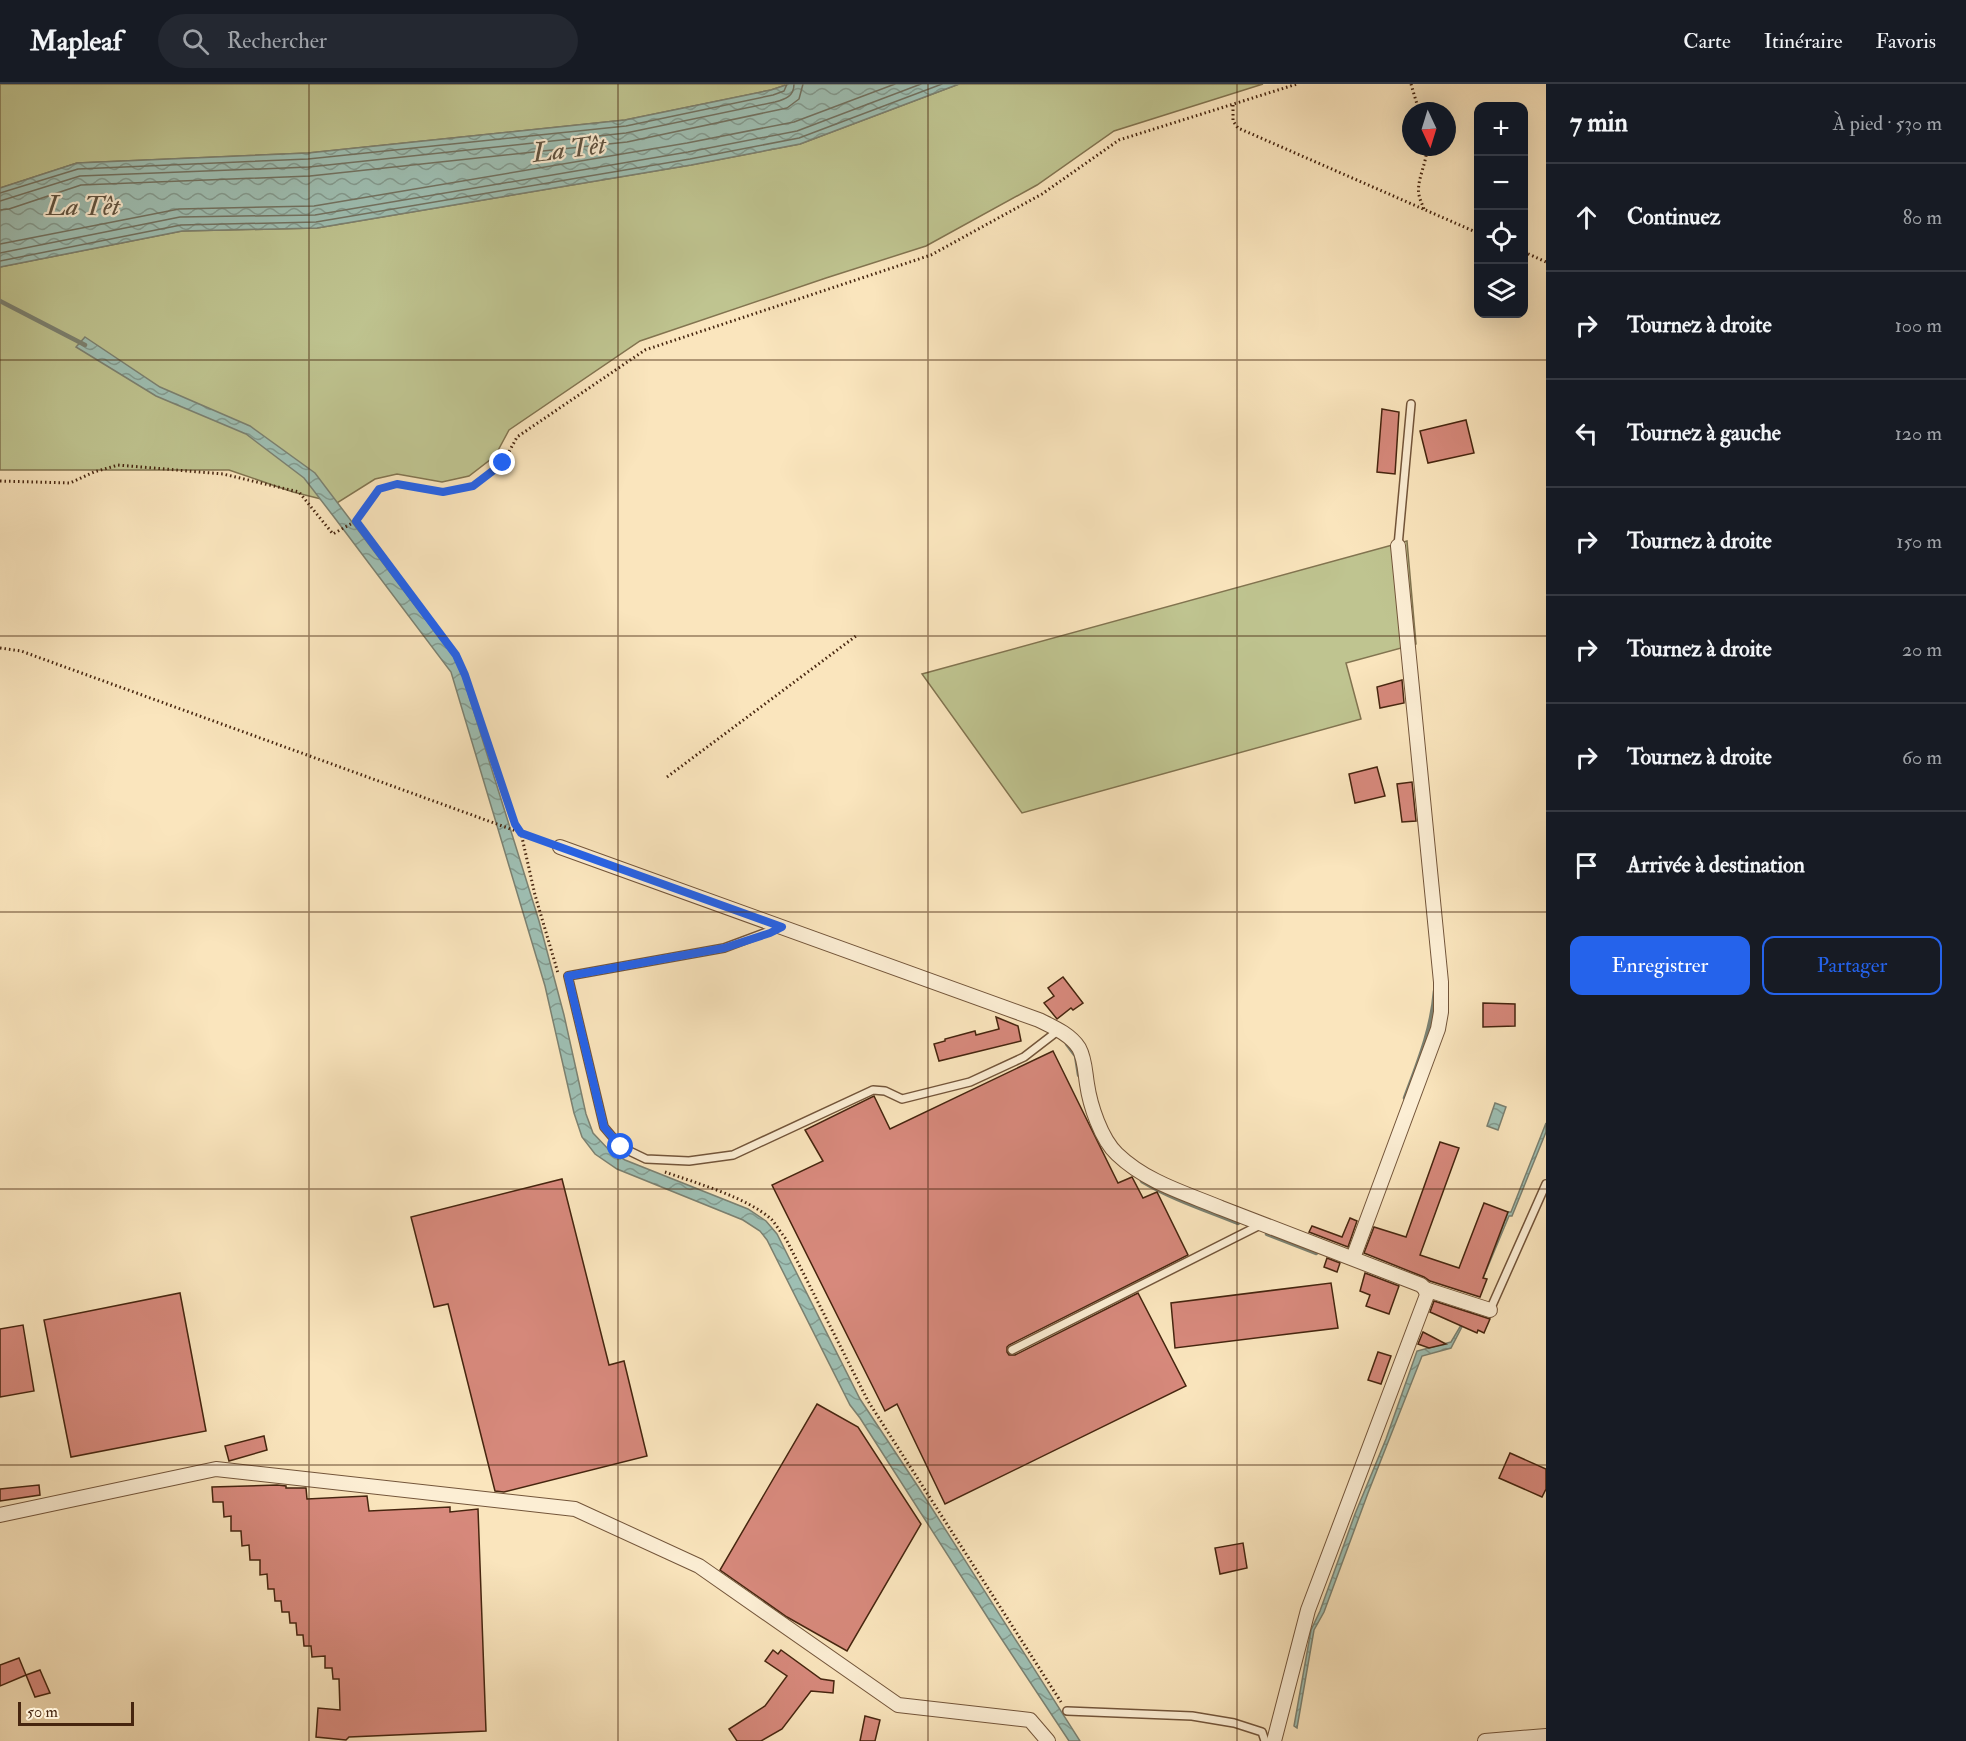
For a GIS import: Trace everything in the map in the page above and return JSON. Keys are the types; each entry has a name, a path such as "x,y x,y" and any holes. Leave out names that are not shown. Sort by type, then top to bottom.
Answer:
{"street":[{"path":"1353,1258 1434,1040 1441,1012 1441,981 1398,546"},
{"path":"560,847 1039,1020 1059,1030 1079,1048 1083,1057 1092,1105 1100,1127 1115,1152 1141,1174 1262,1224 1421,1285 1425,1289 1490,1310"},
{"path":"1274,1741 1308,1610 1427,1295 1425,1289"},
{"path":"0,1515 216,1469 575,1509 699,1566 898,1705 1030,1720 1048,1741"},
{"path":"1485,1741 1546,1736"}],"lane":[{"path":"1398,546 1411,404"},
{"path":"782,927 724,948 568,976 604,1127 621,1147 646,1159 689,1161 733,1155 873,1090 885,1091 902,1099 970,1082 1024,1056 1059,1030"},
{"path":"1490,1310 1546,1184"},
{"path":"1012,1350 1262,1224"},
{"path":"1067,1711 1192,1716 1262,1732 1265,1741"}],"path":[{"path":"0,481 70,483 94,472 118,465 223,474 299,492 333,534 356,521 379,489 397,484 443,492 473,486 503,463 517,437 645,350 930,255 1042,194 1119,140 1297,84"},
{"path":"1411,84 1416,102"},
{"path":"1233,105 1233,121 1238,128 1474,231"},
{"path":"1424,209 1418,193 1419,180 1427,156"},
{"path":"1528,254 1546,262"},
{"path":"356,521 456,655 465,675 515,824 521,833 535,895 561,980"},
{"path":"667,777 856,636"},
{"path":"0,648 21,651 560,847"},
{"path":"664,1172 742,1201 771,1219 779,1229 868,1401 1067,1711"}],"green space":[{"path":"0,84 789,84 771,90 625,120 308,153 77,163 0,188"},
{"path":"959,84 1263,84 1114,131 1037,185 926,246 640,341 509,430 495,456 469,476 442,482 397,474 375,479 337,503 293,492 229,470 0,470 0,267 182,231 317,228 691,165 800,144"},
{"path":"1407,541 1416,644 1346,663 1361,719 1022,813 922,674"}],"water":[{"name":"La Têt","path":"789,84 959,84 800,144 691,165 317,228 182,231 0,267 0,188 77,163 308,153 625,120 771,90"},
{"path":"85,337 160,387 250,426 315,473 454,657 463,677 539,921 564,1015 586,1114 593,1133 609,1150 625,1160 748,1209 766,1221 777,1234 860,1399 1080,1741 1069,1741 850,1405 767,1240 760,1231 743,1220 617,1169 595,1154 582,1137 574,1113 545,986 451,672 304,478 246,434 156,396 76,347"},
{"path":"1495,1103 1506,1107 1498,1130 1487,1126"},
{"path":"1546,1123 1546,1132 1512,1216 1509,1216 1483,1278 1508,1212 1511,1212"},
{"path":"1470,1310 1472,1310 1469,1319 1466,1319 1451,1348 1422,1356 1324,1612 1314,1630 1297,1728 1294,1726 1311,1630 1386,1439 1417,1351 1451,1342"}],"building":[{"path":"1382,409 1399,412 1395,474 1377,472"},
{"path":"1466,420 1474,453 1428,463 1420,431"},
{"path":"1402,680 1404,703 1380,708 1377,687"},
{"path":"1377,767 1385,796 1355,803 1349,774"},
{"path":"1412,782 1416,821 1402,822 1397,784"},
{"path":"1063,977 1083,1003 1073,1010 1071,1008 1057,1019 1044,1003 1054,996 1048,988"},
{"path":"1483,1003 1515,1004 1515,1026 1483,1027"},
{"path":"996,1017 1018,1026 1021,1041 939,1061 934,1044 975,1031 976,1035 999,1029"},
{"path":"1053,1051 1118,1183 1132,1177 1143,1198 1157,1192 1188,1255 1009,1345 1007,1352 1009,1355 1015,1355 1138,1293 1186,1386 945,1504 897,1404 885,1411 772,1185 823,1161 805,1130 874,1096 890,1129"},
{"path":"1440,1142 1459,1148 1420,1255 1459,1268 1484,1203 1508,1212 1483,1278 1487,1279 1480,1297 1430,1281 1364,1253 1374,1227 1406,1237"},
{"path":"562,1179 609,1365 624,1361 647,1456 504,1492 495,1491 448,1304 434,1307 411,1217"},
{"path":"1350,1218 1357,1221 1348,1247 1309,1232 1312,1226 1342,1237"},
{"path":"1327,1258 1340,1263 1337,1272 1324,1267"},
{"path":"1365,1273 1399,1286 1389,1314 1366,1306 1370,1295 1360,1291"},
{"path":"1331,1283 1338,1328 1175,1348 1171,1303"},
{"path":"180,1293 206,1431 71,1457 44,1320"},
{"path":"1434,1301 1490,1319 1484,1333 1478,1330 1477,1333 1430,1312"},
{"path":"23,1325 34,1391 0,1397 0,1329"},
{"path":"1423,1332 1446,1344 1429,1348 1418,1344"},
{"path":"1378,1352 1391,1356 1381,1384 1368,1380"},
{"path":"817,1404 858,1427 921,1524 847,1651 787,1617 720,1570"},
{"path":"264,1436 267,1450 229,1461 225,1446"},
{"path":"1510,1453 1546,1469 1546,1489 1542,1497 1499,1478"},
{"path":"39,1485 40,1495 0,1501 0,1489"},
{"path":"286,1486 286,1488 306,1488 307,1499 367,1496 369,1511 450,1507 450,1512 478,1509 486,1731 349,1737 346,1740 316,1737 318,1708 340,1710 339,1679 333,1679 332,1668 325,1668 325,1656 312,1657 311,1646 304,1646 303,1635 297,1635 296,1623 290,1623 289,1612 282,1612 281,1601 275,1601 274,1589 268,1589 267,1574 260,1575 260,1560 250,1560 249,1545 242,1546 241,1531 231,1531 231,1516 224,1517 223,1502 213,1502 212,1487"},
{"path":"1243,1543 1247,1568 1220,1574 1215,1548"},
{"path":"773,1650 778,1654 781,1650 821,1679 834,1681 833,1693 811,1691 782,1729 761,1741 737,1741 729,1729 765,1706 787,1676 765,1661"},
{"path":"19,1658 26,1675 0,1686 0,1665"},
{"path":"40,1670 50,1693 35,1697 26,1675"},
{"path":"865,1716 880,1720 875,1741 860,1741"}],"waterway":[{"path":"0,301 85,345"},
{"path":"1405,1098 1428,1032 1435,991"},
{"path":"1067,1044 1076,1056 1079,1075"},
{"path":"1142,1181 1177,1199 1238,1223"},
{"path":"1267,1234 1316,1253"}],"route":[{"path":"503,463 473,486 443,492 397,484 379,489 356,521 456,655 465,675 515,824 521,833 782,927 724,948 568,976 604,1127 621,1147"}]}
